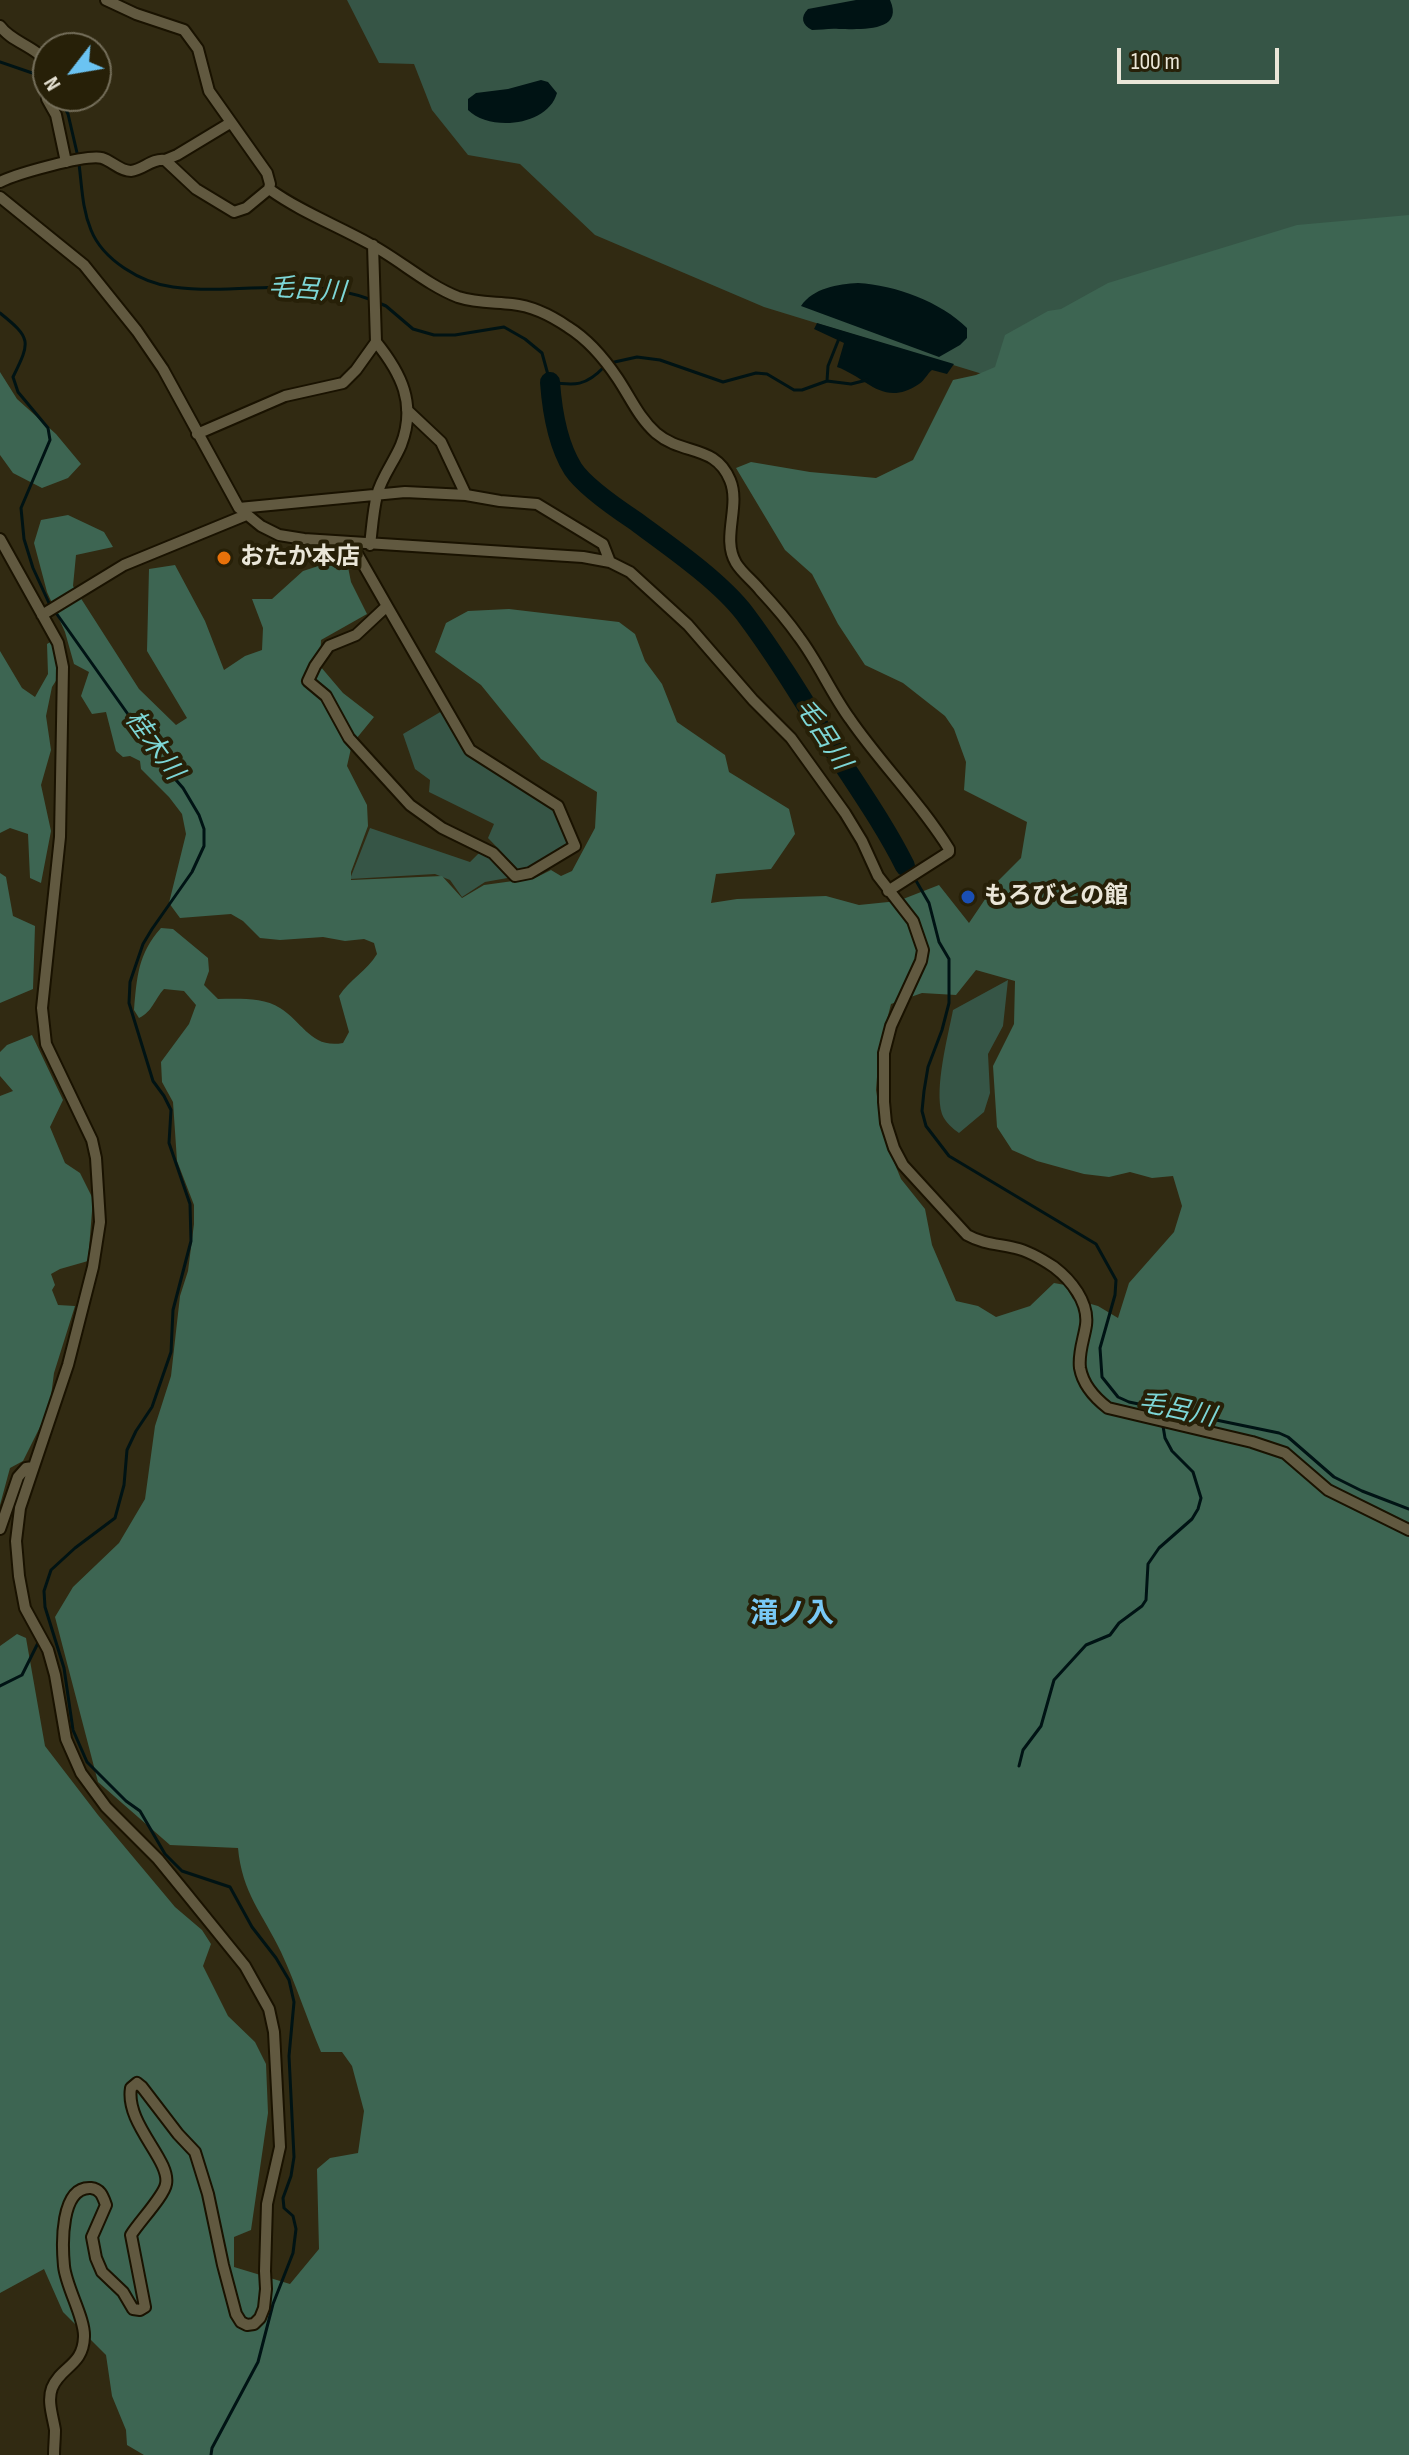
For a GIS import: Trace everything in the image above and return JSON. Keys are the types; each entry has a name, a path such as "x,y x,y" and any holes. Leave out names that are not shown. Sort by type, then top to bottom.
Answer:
{"street":[{"path":"106,0 184,30 198,49 209,91 267,173 269,189 246,208 234,212 196,189 165,160"},
{"path":"0,26 32,49"},
{"path":"54,112 68,162"},
{"path":"0,182 86,159 103,158 132,171 160,159 165,160 230,123"},
{"path":"269,189 294,207 373,245 459,297 477,302 516,304 534,309 567,326 601,355 652,428 667,441 713,456 732,483 731,551 737,564 802,640 848,717 879,759 923,809 949,852 891,889"},
{"path":"0,197 84,265 106,291 163,369 243,512 279,535 370,545 583,557 610,562 630,572 688,625 753,700 791,738 845,813 913,921 923,950 914,979 891,1026 884,1053 886,1123 903,1165 967,1235 1038,1256 1069,1280 1080,1296 1087,1321 1080,1351 1080,1369 1095,1398 1108,1408 1252,1442 1285,1453 1328,1490 1409,1530"},
{"path":"370,545 377,493 401,444 407,410 404,383 376,342 373,245"},
{"path":"197,434 285,396 343,383 376,342"},
{"path":"407,410 445,448 466,495"},
{"path":"44,614 124,565 243,512 377,493 466,495 541,506 603,544 610,562"},
{"path":"0,539 44,614 58,643 63,667 60,837 42,1008 43,1033 92,1140 100,1222 93,1267 68,1365 17,1520 17,1564 25,1608 52,1662 69,1751 87,1783 106,1807 158,1859 245,1966 269,2009 274,2032 280,2147 267,2204 264,2308 260,2318 254,2324 247,2325 236,2314 205,2180 195,2152 142,2087 137,2083 131,2088 129,2098 138,2124 167,2174 165,2188 131,2235 143,2284 145,2307 133,2309 123,2292 102,2272 96,2258 92,2237 106,2205 102,2193 95,2188 76,2192 71,2197 65,2221 64,2267 85,2334 82,2353 53,2384 50,2396 55,2434 54,2455"},
{"path":"351,543 470,750 558,806 575,846 530,873 515,876 493,853 442,828 410,805 349,738 326,696 308,681 329,646 356,635 387,606"},
{"path":"0,1529 18,1477 26,1468 33,1467"}],"green space":[{"path":"347,0 1409,0 1409,237 989,376 764,307 595,235 520,164 468,155 432,110 414,64 379,63"},
{"path":"1409,215 1409,2455 144,2455 127,2445 126,2430 112,2396 106,2355 63,2312 44,2269 0,2293 0,1646 17,1634 26,1638 45,1746 175,1907 202,1930 211,1944 203,1966 228,2016 255,2042 266,2064 268,2113 251,2230 234,2237 234,2267 290,2284 319,2249 317,2169 330,2158 358,2153 364,2111 352,2066 342,2052 321,2052 286,1964 249,1891 238,1848 170,1845 98,1782 55,1617 73,1587 119,1543 145,1499 155,1426 171,1376 180,1296 188,1271 194,1205 177,1161 173,1102 162,1082 161,1062 189,1024 196,1005 184,991 164,989 150,1009 139,1018 134,1010 143,956 161,928 173,929 208,958 209,971 204,985 218,999 250,999 273,1004 315,1038 332,1044 343,1043 349,1032 339,996 377,954 374,943 364,939 260,938 231,914 180,918 169,903 186,834 182,814 141,769 140,761 130,756 123,757 116,751 106,712 92,714 81,696 89,672 74,664 65,632 47,592 34,543 41,520 68,515 104,532 113,547 76,555 73,586 139,689 176,725 187,718 147,651 149,569 175,565 205,621 224,670 245,656 262,650 263,628 252,599 272,599 303,571 346,557 351,582 367,614 321,640 320,666 343,693 374,717 352,744 347,766 367,805 368,826 351,872 351,880 442,876 462,898 484,885 535,878 551,870 561,876 572,871 595,828 597,792 541,759 481,685 435,652 446,623 468,611 509,609 619,622 635,634 645,661 662,684 677,722 725,755 729,772 789,809 795,834 771,869 716,874 711,903 737,899 826,896 859,905 898,901 939,885 969,923 996,883 1021,858 1027,822 964,790 966,762 954,729 945,716 903,683 865,665 838,624 812,574 785,550 736,468 751,462 810,472 876,478 913,460 953,380 995,367 1005,335 1108,283 1297,225","holes":["976,970 1015,981 1014,1024 993,1066 997,1127 1012,1150 1037,1161 1084,1174 1109,1177 1130,1172 1152,1178 1173,1176 1182,1206 1174,1232 1129,1283 1118,1318 1098,1306 1073,1299 1065,1285 1054,1283 1030,1306 996,1317 978,1306 956,1301 932,1245 925,1209 901,1179 883,1135 876,1090 879,1051 891,1004 922,993 956,995"]},
{"path":"0,372 17,399 56,434 81,464 68,478 42,488 13,473 0,455"},
{"path":"52,641 59,676 52,687 46,716 51,750 41,785 51,831 41,883 30,878 28,834 10,828 0,833 0,651 22,688 35,697 48,674 47,644"},
{"path":"442,711 467,753 554,808 571,844 529,870 518,869 488,838 494,824 429,792 430,780 415,769 403,734"},
{"path":"370,828 470,862 483,849 513,877 485,882 462,897 450,880 435,874 350,879"},
{"path":"0,873 6,877 13,916 35,926 33,989 0,1003"},
{"path":"1008,980 1003,1026 988,1054 990,1093 984,1112 959,1133 945,1120 940,1103 943,1062 953,1010"},
{"path":"32,1035 63,1100 50,1127 65,1163 80,1173 93,1199 88,1261 51,1274 55,1285 52,1290 58,1305 75,1306 43,1421 23,1461 10,1468 0,1505 0,1096 13,1091 0,1076 0,1052 7,1045"}],"shaded area":[{"path":"856,0 890,0 891,18 877,27 857,29 812,30 804,23 808,9"},
{"path":"541,80 548,82 557,93 542,113 531,119 503,123 478,117 468,110 468,99 476,93"},
{"path":"858,283 902,291 931,303 967,328 967,338 939,357 801,306 819,291"},
{"path":"817,323 954,364 947,374 932,370 921,382 906,391 885,392 837,367 844,343 814,329"}],"waterway":[{"name":"毛呂川","path":"0,62 32,73"},
{"name":"毛呂川","path":"67,112 78,157"},
{"name":"毛呂川","path":"79,164 84,206 97,241 124,268 148,281 198,289 322,288 372,300"},
{"name":"毛呂川","path":"379,303 413,329 434,335 504,327 542,353 550,382 580,383 604,367"},
{"name":"桂木川","path":"0,313 18,328 25,341 23,355 13,377 18,392 48,428 50,440 21,508 24,539 33,568 49,603 183,788 204,829 204,846 192,872 143,944 130,982 129,1003 153,1081 171,1110 169,1143 190,1204 191,1241 173,1310 171,1352 152,1407 127,1450 124,1485 115,1518 51,1570 44,1591 45,1607 64,1668 73,1730 87,1762 140,1811 165,1854 182,1871 230,1887 252,1927 289,1980 294,2002 289,2056 294,2157 283,2198 284,2208 293,2216 296,2229 293,2253 273,2304 258,2362 211,2455"},
{"path":"827,381 828,366 840,336"},
{"path":"610,363 637,357 660,360 723,382 756,373 767,374 794,390 827,381 851,384 867,380"},
{"name":"毛呂川","path":"550,382 557,427 573,469 601,497 708,576 745,614 792,682 905,866"},
{"name":"毛呂川","path":"905,866 910,873"},
{"name":"毛呂川","path":"915,879 929,903 939,942 949,959 949,1003 928,1067 924,1091 922,1111 926,1126 949,1156 1096,1244 1116,1280 1115,1295 1100,1348 1102,1377 1118,1397 1129,1402 1279,1433 1288,1437 1334,1477 1409,1509"},
{"path":"1019,1766 1023,1750 1041,1726 1054,1680 1086,1645 1110,1635 1119,1623 1142,1606 1146,1600 1148,1564 1159,1548 1192,1519 1198,1509 1201,1498 1193,1472 1172,1451 1165,1438 1160,1408"},
{"path":"0,1686 22,1675 40,1639"}],"place":[{"name":"おたか本店","path":"224,558"},
{"name":"もろびとの館","path":"968,897"}],"district":[{"name":"滝ノ入","path":"792,1615"}]}
